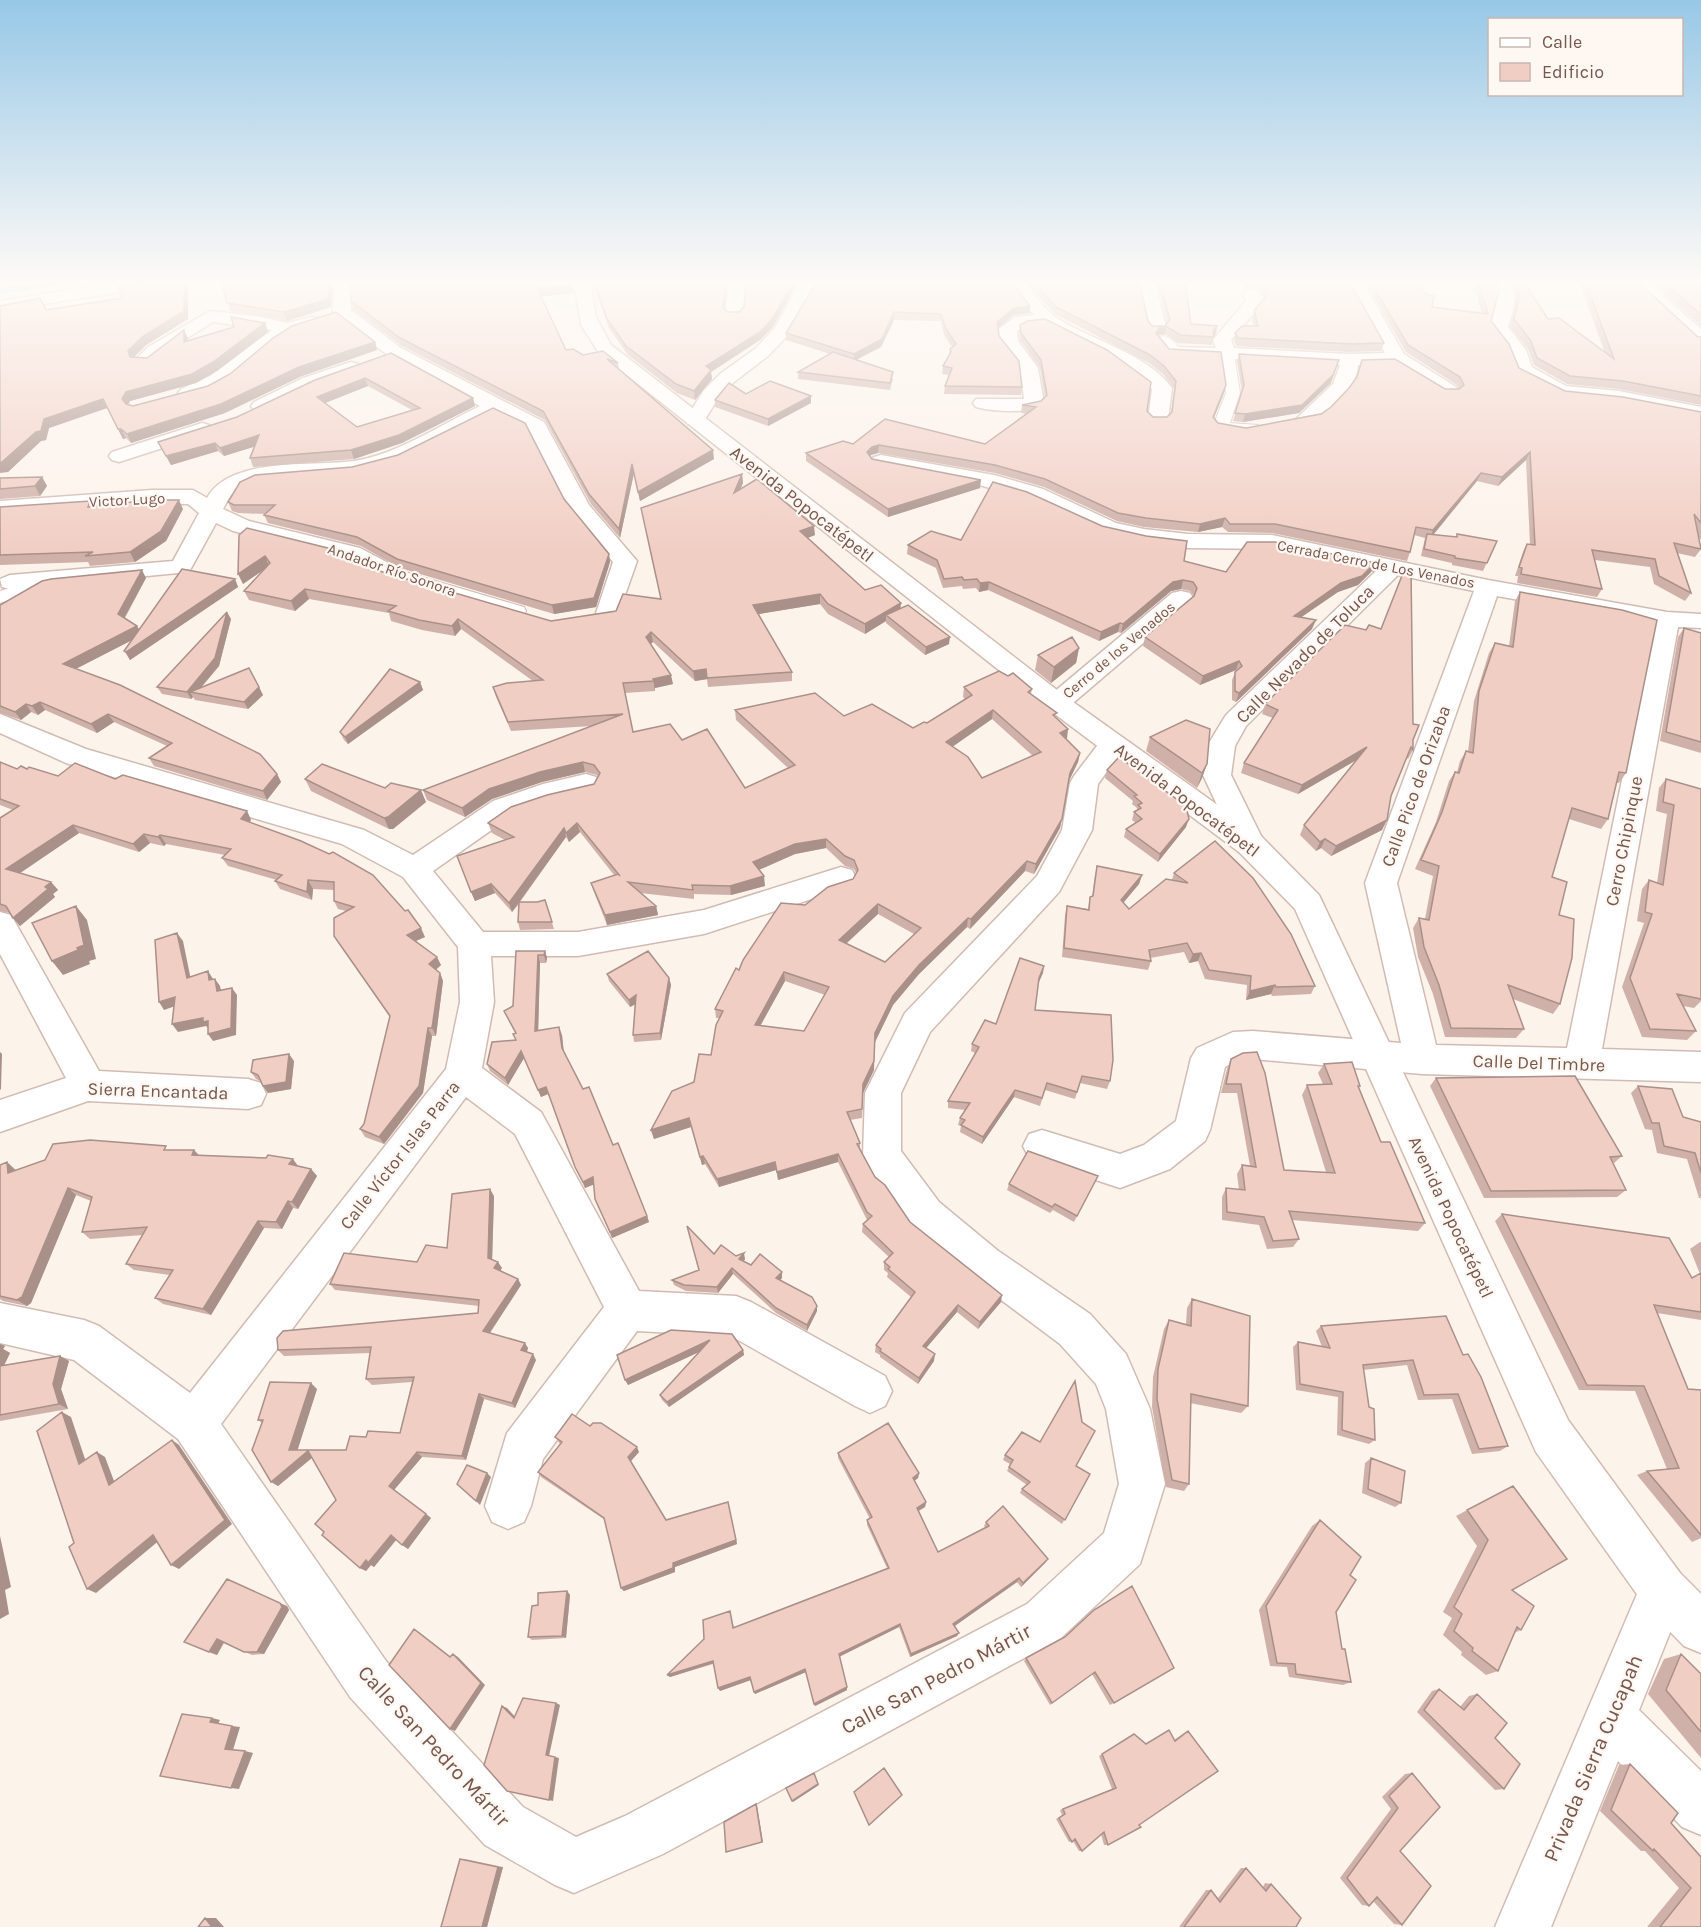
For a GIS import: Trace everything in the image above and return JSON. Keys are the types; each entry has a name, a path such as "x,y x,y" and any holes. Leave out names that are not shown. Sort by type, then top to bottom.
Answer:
{"street":[{"path":"171,398 204,388 232,371"},
{"path":"243,415 310,382 341,371"},
{"path":"430,371 537,426 579,507 625,561 608,613 586,617"},
{"name":"Avenida Popocatépetl","path":"632,371 1057,703 1250,844 1308,903 1552,1436 1663,1590 1701,1629"},
{"path":"695,420 711,394 737,371"},
{"path":"983,403 1028,405 1034,403 1029,371"},
{"path":"1141,371 1162,388 1158,419"},
{"path":"1230,371 1233,393 1221,426 1243,429 1264,426"},
{"path":"1300,420 1336,394 1349,371"},
{"path":"1418,371 1449,391"},
{"path":"1526,371 1561,392 1619,397 1701,413"},
{"path":"5,590 58,578 181,567 222,491 236,482 255,475 355,466 393,457 495,406"},
{"path":"118,456 223,423"},
{"name":"Cerrada Cerro de Los Venados","path":"879,461 986,480 1035,494 1109,528 1144,536 1188,541 1272,543 1488,587 1666,618 1701,621"},
{"name":"Victor Lugo","path":"0,508 152,497 193,497 212,512"},
{"name":"Andador Río Sonora","path":"212,512 241,526 352,554 388,572 531,615"},
{"name":"Calle Nevado de Toluca","path":"1250,844 1217,775 1221,746 1236,722 1393,567"},
{"name":"Calle Pico de Orizaba","path":"1422,1059 1381,883 1488,587"},
{"name":"Cerro de los Venados","path":"1057,703 1181,597"},
{"name":"Cerro Chipinque","path":"1582,1064 1666,618"},
{"path":"0,723 76,756 353,837 414,869 474,944 578,944 704,922 841,878"},
{"name":"Calle San Pedro Mártir","path":"0,1323 84,1341 194,1423 368,1679 504,1826 574,1866 645,1835 1044,1622 1123,1547 1142,1484 1128,1409 1111,1369 1076,1329 983,1263 925,1215 882,1155 883,1093 917,1023 1048,884 1077,830 1084,783 1113,744"},
{"path":"414,869 503,808 543,794 586,784"},
{"path":"0,924 88,1086"},
{"name":"Calle Víctor Islas Parra","path":"194,1423 463,1074 477,1002 474,944"},
{"name":"Calle Del Timbre","path":"1042,1146 1120,1171 1157,1157 1192,1130 1209,1058 1233,1046 1253,1045 1422,1059 1701,1067"},
{"path":"463,1074 528,1123 627,1310"},
{"name":"Sierra Encantada","path":"0,1116 88,1086 248,1094"},
{"path":"627,1310 736,1316 870,1391"},
{"path":"507,1506 524,1449 627,1310"},
{"name":"Privada Sierra Cucapah","path":"1523,1927 1663,1590"},
{"path":"1610,1717 1701,1808"}],"building":[{"path":"0,371 197,371 126,392 122,399 126,404 133,406 208,386 234,371 291,371 221,404 127,434 118,429 103,399 44,419 41,431 36,432 0,463"},
{"path":"341,371 424,371 473,398 399,435 351,450 250,458 259,435 220,448 215,443 166,456 158,442 237,417 315,380","holes":["365,378 420,408 357,427 317,397"]},
{"path":"465,371 621,371 713,450 638,492 632,464 619,529 589,494 543,411"},
{"path":"659,371 710,371 694,391 676,384"},
{"path":"890,371 893,372 890,383 798,372"},
{"path":"951,371 1020,371 1022,387 945,386"},
{"path":"1043,371 1136,371 1151,382 1147,411 1153,417 1167,417 1172,412 1176,381 1168,371 1224,371 1226,385 1213,417 1218,423 1246,428 1321,414 1349,388 1359,371 1415,371 1445,389 1459,389 1464,385 1460,377 1450,371 1525,371 1565,391 1623,397 1701,412 1701,523 1694,514 1701,549 1674,543 1691,593 1659,576 1655,559 1592,550 1602,589 1521,574 1522,568 1519,567 1527,544 1535,545 1530,452 1502,477 1481,473 1433,530 1416,527 1410,552 1275,524 1230,524 1225,518 1200,524 1118,513 1045,479 995,465 879,445 867,452 872,459 981,480 888,509 806,453 843,441 853,444 885,419 985,444 1036,407 1022,405 1041,401 1047,395"},
{"path":"1242,371 1335,371 1302,405 1245,414 1235,413 1244,385"},
{"path":"1561,371 1701,371 1701,396 1623,381 1570,376"},
{"path":"770,381 811,396 768,419 715,400 729,383 746,394"},
{"path":"493,408 525,423 564,499 609,554 594,598 552,605 397,559 357,537 264,515 275,505 234,505 228,502 240,482 255,475 352,467 398,455"},
{"path":"742,474 734,493 757,479 814,526 800,531 865,590 881,585 901,603 865,624 828,604 820,594 753,605 792,672 707,678 706,669 693,671 651,632 646,637 671,675 653,679 654,681 623,683 633,732 670,724 682,740 707,729 745,788 795,765 735,710 815,693 844,716 872,704 913,728 924,722 927,723 972,695 964,687 999,671 1008,676 1013,673 1032,689 1028,692 1057,713 1053,715 1068,729 1060,733 1080,753 1070,773 1062,819 1036,864 1027,861 971,919 968,918 919,965 893,996 875,1033 874,1061 863,1084 862,1109 847,1112 860,1143 857,1144 875,1177 885,1185 910,1222 1002,1295 980,1322 958,1305 923,1346 935,1354 919,1378 880,1351 881,1349 876,1345 915,1292 888,1269 890,1267 884,1262 893,1253 863,1224 872,1216 867,1212 838,1154 777,1172 775,1162 717,1179 703,1156 700,1157 689,1118 651,1130 672,1091 694,1082 699,1054 711,1055 716,1025 723,1011 715,1009 736,968 739,970 743,960 781,903 805,905 828,887 853,879 858,870 854,860 845,856 826,839 795,844 753,862 764,876 730,886 692,885 693,890 628,882 656,906 605,915 591,883 618,874 620,876 577,823 566,833 564,828 509,903 491,884 471,892 457,856 514,837 488,823 511,807 547,795 594,784 600,773 594,765 583,762 540,772 489,789 462,808 423,790 623,714 508,722 493,687 507,683 543,680 458,619 452,626 419,620 388,611 396,606 305,589 291,601 244,591 270,563 265,556 238,574 239,535 247,528 340,551 376,570 551,621 616,611 623,594 661,599 641,508","holes":["993,710 1041,752 982,778 968,757 946,742","878,904 921,928 885,962 839,940","784,972 829,987 804,1031 755,1025"]},
{"path":"42,477 35,486 0,489 0,478"},
{"path":"993,482 1027,492 1102,526 1146,536 1187,541 1184,561 1226,572 1247,542 1275,542 1375,563 1362,576 1341,583 1294,616 1316,620 1239,693 1235,691 1235,672 1242,666 1239,661 1203,676 1145,637 1194,596 1197,588 1193,582 1183,580 1173,582 1123,624 1120,623 1101,632 989,582 980,583 977,579 964,580 962,577 944,579 937,560 908,545 931,531 961,540"},
{"path":"149,500 179,500 161,531 130,552 85,556 93,552 0,555 0,507 90,501 88,507"},
{"path":"1427,534 1457,537 1457,534 1497,541 1487,563 1455,558 1455,556 1424,549"},
{"path":"1405,568 1411,570 1413,724 1419,725 1413,740 1413,750 1411,747 1391,796 1387,820 1336,846 1325,839 1320,842 1304,825 1367,747 1302,785 1244,763 1278,710 1265,704 1345,625 1366,630 1369,625 1381,629"},
{"path":"182,569 235,579 126,652 124,651"},
{"path":"142,570 118,614 137,626 63,664 120,685 260,754 277,774 263,791 149,758 172,743 108,714 91,724 40,702 32,706 26,704 15,712 0,706 0,605 42,581"},
{"path":"1520,592 1622,610 1657,620 1626,773 1619,772 1608,819 1572,808 1552,877 1567,882 1559,915 1574,919 1572,958 1560,1004 1508,985 1524,1029 1451,1028 1439,985 1424,947 1419,918 1429,920 1439,866 1421,860 1442,812 1455,772 1459,773 1466,751 1473,753 1479,691 1495,643 1513,647"},
{"path":"908,605 950,637 926,647 886,615"},
{"path":"227,612 215,658 187,692 157,687"},
{"path":"1684,628 1701,633 1701,742 1666,732"},
{"path":"1072,637 1079,648 1054,667 1038,655"},
{"path":"249,668 259,687 244,702 190,692"},
{"path":"390,669 420,682 345,737 340,732"},
{"path":"1186,720 1210,729 1207,764 1202,773 1150,737"},
{"path":"1119,757 1186,806 1189,819 1160,854 1126,829 1142,819 1134,812 1141,808 1138,805 1142,803 1134,796 1137,795 1107,770"},
{"path":"0,762 17,769 21,766 27,769 29,767 58,776 75,763 115,779 123,775 247,811 241,819 329,854 333,852 373,875 405,911 408,910 421,928 407,935 437,957 429,964 440,973 432,1028 428,1028 419,1086 379,1137 360,1129 364,1124 390,1016 334,936 334,918 354,907 334,901 334,882 308,880 307,892 275,881 282,875 222,858 231,849 144,834 133,844 73,825 6,869 51,882 45,887 48,889 13,918 6,906 0,904 0,818 19,806 0,799"},
{"path":"322,764 385,788 391,783 421,790 384,818 305,779"},
{"path":"1666,779 1701,789 1701,999 1677,994 1696,1031 1650,1029 1630,978 1652,914 1645,912 1649,880 1663,885 1674,805 1663,802"},
{"path":"1215,841 1253,878 1291,934 1315,986 1276,987 1275,985 1250,991 1251,976 1209,970 1201,953 1193,954 1187,943 1149,950 1151,961 1064,948 1067,906 1089,910 1097,866 1142,875 1121,900 1129,909 1166,879 1188,883 1174,873"},
{"path":"545,900 552,922 518,922 519,902"},
{"path":"76,906 84,945 52,961 32,923"},
{"path":"177,933 187,978 208,971 209,980 215,979 217,991 232,988 231,1028 208,1034 208,1021 203,1022 203,1018 172,1024 175,997 159,1002 155,940"},
{"path":"516,951 545,951 544,955 538,955 535,1031 559,1027 562,1048 583,1089 589,1087 613,1145 618,1143 647,1216 610,1232 595,1199 593,1177 583,1182 575,1167 546,1087 538,1090 521,1051 505,1078 487,1064 492,1042 516,1040 513,1034 516,1033 504,1011 513,1006"},
{"path":"648,951 669,978 660,1033 633,1035 636,995 629,1000 607,974"},
{"path":"1020,958 1044,966 1039,978 1035,1010 1111,1015 1113,1060 1110,1081 1082,1076 1077,1092 1047,1083 1042,1098 1015,1090 983,1137 961,1125 965,1120 960,1118 970,1103 948,1101 979,1047 972,1044 985,1020 996,1024"},
{"path":"1257,1052 1265,1073 1284,1170 1335,1173 1307,1085 1332,1084 1324,1064 1352,1062 1360,1086 1358,1086 1381,1142 1390,1142 1425,1223 1289,1211 1299,1239 1273,1241 1264,1217 1227,1212 1226,1188 1245,1190 1242,1165 1256,1167 1241,1084 1226,1084 1231,1059 1243,1053"},
{"path":"289,1054 286,1082 263,1086 258,1075 251,1072 253,1060"},
{"path":"1575,1076 1622,1156 1610,1157 1626,1190 1491,1191 1436,1078"},
{"path":"1638,1086 1672,1089 1683,1117 1701,1122 1701,1173 1695,1153 1664,1146 1659,1123 1652,1123"},
{"path":"90,1140 166,1146 164,1150 194,1150 192,1155 266,1158 268,1155 293,1159 289,1164 311,1169 292,1202 288,1201 276,1222 258,1221 203,1309 155,1298 173,1270 126,1264 147,1227 82,1232 92,1197 68,1188 22,1297 17,1300 0,1296 0,1165 7,1162 8,1173 45,1160 53,1144"},
{"path":"1028,1151 1098,1176 1077,1216 1055,1204 1052,1207 1009,1184"},
{"path":"490,1189 488,1258 498,1262 494,1268 518,1279 483,1331 525,1343 521,1350 533,1354 512,1403 479,1394 462,1456 417,1452 389,1486 426,1514 402,1545 391,1535 368,1563 366,1560 360,1568 322,1535 324,1532 315,1524 336,1500 308,1451 271,1482 252,1450 263,1420 258,1420 270,1382 311,1383 289,1450 346,1450 350,1436 366,1437 368,1431 400,1433 414,1377 366,1379 371,1347 278,1350 277,1338 283,1331 478,1313 479,1300 330,1284 344,1253 417,1262 426,1245 447,1248 452,1194"},
{"path":"1502,1214 1669,1238 1692,1278 1701,1273 1701,1312 1654,1305 1688,1389 1701,1390 1701,1535 1647,1471 1679,1468 1644,1386 1587,1385"},
{"path":"687,1226 714,1254 721,1245 736,1256 744,1253 739,1259 751,1265 760,1254 782,1272 776,1278 812,1297 817,1306 807,1325 776,1308 732,1268 717,1287 684,1285 672,1280 699,1270"},
{"path":"1192,1299 1250,1316 1248,1406 1191,1394 1189,1484 1172,1480 1157,1399 1158,1369 1169,1320 1191,1326"},
{"path":"1446,1316 1463,1355 1468,1354 1481,1377 1508,1446 1479,1449 1458,1394 1424,1395 1413,1360 1363,1365 1369,1407 1374,1409 1375,1440 1342,1430 1343,1392 1300,1384 1298,1342 1330,1348 1321,1326"},
{"path":"671,1330 732,1334 743,1350 667,1402 660,1395 710,1340 625,1380 617,1355"},
{"path":"60,1356 53,1384 59,1404 0,1415 0,1366"},
{"path":"1075,1381 1082,1422 1095,1431 1076,1466 1090,1474 1065,1520 1022,1489 1030,1482 1009,1467 1013,1460 1005,1455 1022,1432 1040,1442"},
{"path":"62,1412 79,1464 97,1452 109,1485 172,1440 225,1520 171,1565 153,1535 87,1589 69,1547 74,1543 37,1431"},
{"path":"572,1414 590,1426 593,1423 601,1423 637,1447 628,1457 666,1520 728,1502 736,1540 673,1563 673,1568 621,1588 604,1518 538,1472 562,1442 555,1437"},
{"path":"888,1423 919,1473 913,1478 926,1502 917,1508 938,1552 989,1526 986,1522 1003,1506 1048,1559 1023,1583 1019,1578 953,1624 959,1633 911,1654 900,1624 839,1654 847,1687 814,1704 805,1669 754,1692 750,1677 718,1688 713,1661 667,1675 704,1639 703,1620 730,1611 733,1628 889,1568 867,1520 872,1517 838,1453"},
{"path":"1371,1458 1405,1471 1401,1503 1368,1489"},
{"path":"467,1465 487,1473 476,1501 457,1484"},
{"path":"1513,1486 1567,1559 1512,1590 1534,1606 1521,1630 1517,1627 1498,1671 1472,1651 1473,1648 1454,1631 1462,1614 1454,1607 1488,1540 1467,1510"},
{"path":"1320,1520 1361,1557 1350,1575 1356,1580 1336,1612 1342,1649 1345,1649 1351,1682 1296,1674 1295,1664 1277,1663 1266,1606"},
{"path":"227,1579 280,1603 282,1607 257,1652 244,1652 217,1639 209,1652 184,1642"},
{"path":"1132,1586 1174,1668 1114,1703 1095,1672 1052,1703 1026,1658 1065,1637 1094,1610"},
{"path":"567,1591 562,1636 528,1637 532,1606 538,1605 538,1593"},
{"path":"414,1629 450,1657 453,1654 481,1683 450,1729 389,1665"},
{"path":"1681,1654 1701,1674 1701,1732 1666,1690"},
{"path":"1439,1689 1464,1710 1477,1694 1507,1723 1495,1738 1520,1764 1504,1789 1424,1710"},
{"path":"523,1698 556,1703 546,1755 555,1757 549,1800 507,1791 484,1765 502,1706 514,1718"},
{"path":"182,1714 212,1718 210,1722 232,1726 225,1749 245,1751 231,1788 160,1776"},
{"path":"1169,1730 1175,1741 1188,1731 1218,1771 1139,1825 1141,1827 1108,1845 1104,1832 1082,1851 1075,1839 1072,1842 1059,1818 1065,1814 1063,1809 1116,1788 1102,1754 1134,1734 1146,1744"},
{"path":"1630,1764 1678,1813 1671,1823 1701,1857 1701,1927 1660,1927 1691,1888 1654,1849 1653,1851 1611,1810"},
{"path":"884,1768 902,1795 869,1825 854,1792"},
{"path":"814,1773 818,1784 792,1801 786,1788"},
{"path":"1412,1773 1440,1807 1400,1851 1431,1886 1402,1925 1377,1897 1369,1906 1347,1878 1398,1808 1389,1796"},
{"path":"756,1804 762,1842 726,1852 724,1822"},
{"path":"460,1859 498,1867 482,1927 441,1927"},
{"path":"1246,1868 1266,1891 1271,1884 1301,1918 1296,1927 1184,1927 1211,1890 1220,1902"},
{"path":"205,1918 212,1927 198,1927"}]}
